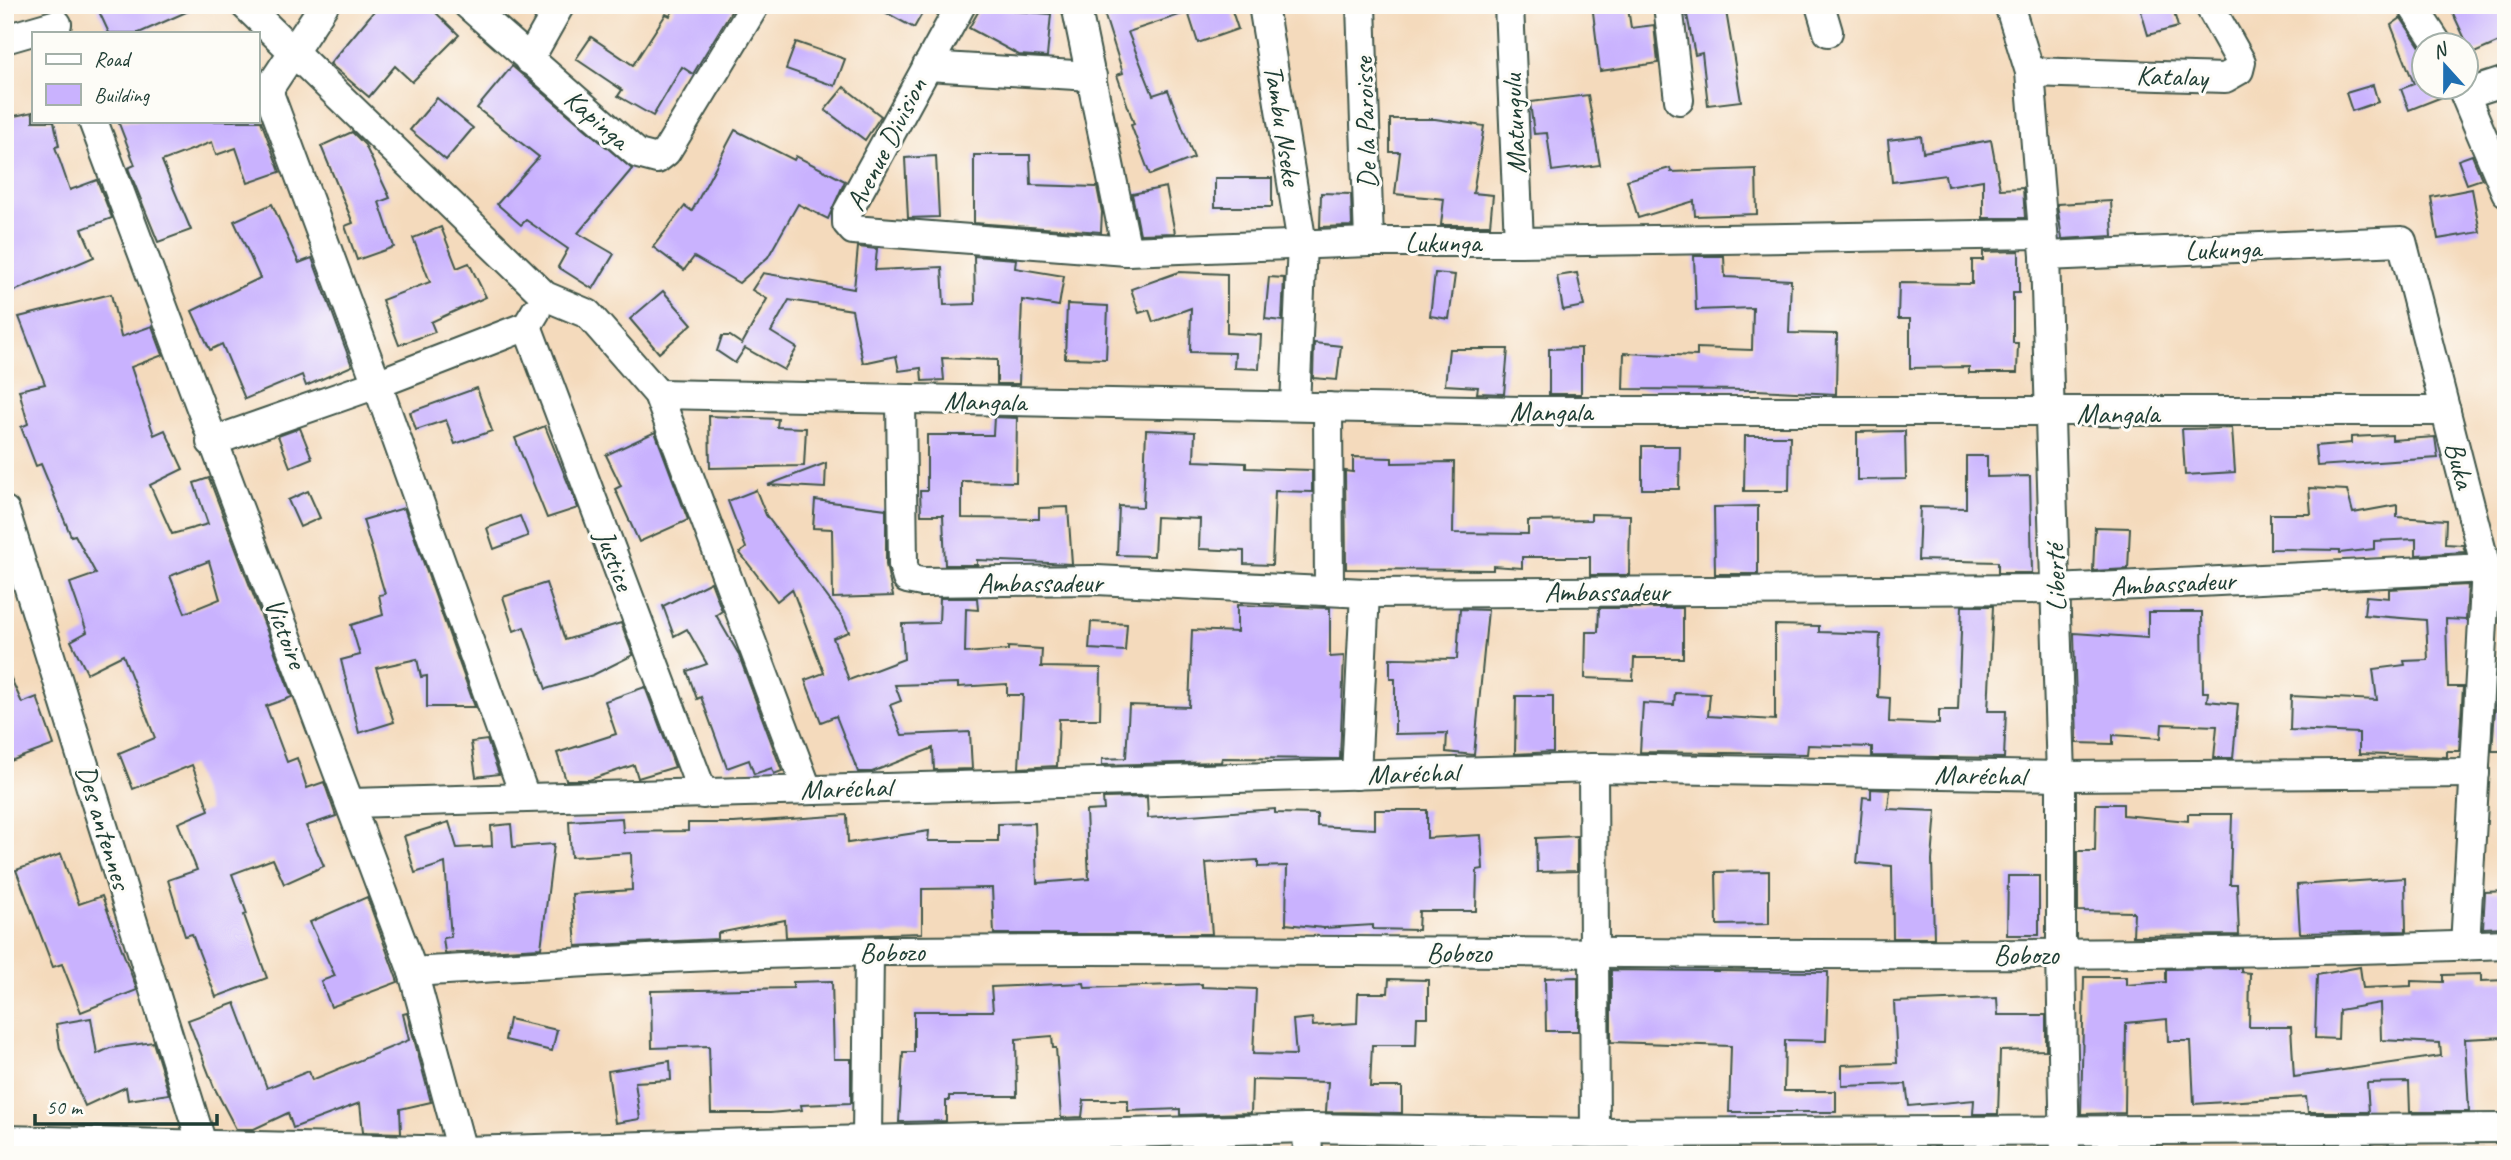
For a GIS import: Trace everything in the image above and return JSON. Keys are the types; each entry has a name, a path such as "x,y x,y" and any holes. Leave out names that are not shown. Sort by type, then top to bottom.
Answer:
{"street":[{"path":"244,5 545,296 588,314 657,394 807,789"},
{"path":"324,5 270,87 270,96 377,384 525,797"},
{"name":"Kapinga","path":"468,5 638,154 657,159 666,152 755,5"},
{"path":"529,60 559,5"},
{"name":"Avenue Division","path":"847,223 847,213 961,5"},
{"path":"1076,5 1127,251"},
{"name":"Tambu Nseke","path":"1263,5 1302,244 1295,406"},
{"name":"De la Paroisse","path":"1361,5 1369,242"},
{"name":"Matungulu","path":"1509,5 1520,242"},
{"path":"1668,5 1679,100"},
{"name":"Liberté","path":"2009,5 2030,72 2044,245 2062,776 2064,1144"},
{"name":"Katalay","path":"2030,72 2225,78 2239,70 2241,62 2209,5"},
{"path":"2412,5 2430,32"},
{"path":"5,39 56,21"},
{"name":"Avenue Division","path":"927,66 1092,76"},
{"path":"2480,87 2506,80"},
{"path":"2469,102 2506,192"},
{"name":"Victoire","path":"93,122 211,442 352,803 413,972 462,1151"},
{"name":"Lukunga","path":"847,223 853,230 1127,251 1369,242 2044,245 2402,241"},
{"name":"Buka","path":"2402,241 2486,568 2465,946"},
{"path":"211,442 377,384 527,326 545,296"},
{"name":"Justice","path":"527,326 703,794"},
{"name":"Mangala","path":"657,394 1328,407 2049,414 2446,411"},
{"name":"Ambassadeur","path":"901,400 903,565 907,579 922,582 1096,580 1365,593 2056,589 2486,568"},
{"path":"1328,407 1329,590"},
{"name":"Des antennes","path":"5,511 202,1144"},
{"path":"1356,775 1365,593"},
{"path":"1593,768 1595,1133"},
{"name":"Maréchal","path":"352,803 1593,768 2062,776 2475,772"},
{"name":"Bobozo","path":"413,972 869,952 2061,954 2506,944"},
{"path":"867,1138 869,952"},
{"path":"5,1140 500,1152 867,1138 976,1145 1308,1142 1595,1133 2064,1144 2506,1128"}],"building":[{"path":"96,5 202,5 141,32 109,32"},
{"path":"379,5 428,5 459,35 412,82 395,66 369,97 330,64"},
{"path":"676,5 735,5 693,74 682,67 653,116 618,96 622,90 576,59 591,37 633,65 666,14 670,16"},
{"path":"872,5 927,5 914,28"},
{"path":"982,5 1004,5 1015,11 1051,14 1047,57 1019,55 969,28"},
{"path":"1118,5 1230,5 1238,29 1198,43 1188,12 1128,32 1153,95 1168,90 1194,158 1150,175 1131,125 1134,124 1117,75 1123,73 1103,10"},
{"path":"1685,5 1725,5 1741,101 1708,105 1702,53 1695,55"},
{"path":"2172,5 2178,27 2148,35 2141,11"},
{"path":"2449,5 2498,5 2506,23 2506,39 2480,50 2480,32 2462,32"},
{"path":"1628,8 1631,28 1654,25 1658,63 1600,71 1593,12"},
{"path":"2401,18 2410,32 2410,74 2391,25"},
{"path":"796,42 845,59 835,86 786,69"},
{"path":"512,66 632,169 578,233 614,254 593,289 558,267 568,249 526,220 521,225 497,204 539,157 477,108"},
{"path":"2373,85 2378,102 2352,111 2346,93"},
{"path":"2410,86 2410,102 2429,102 2409,110 2401,89"},
{"path":"844,87 881,116 865,140 825,110"},
{"path":"1588,95 1600,165 1552,171 1547,133 1534,134 1530,102"},
{"path":"437,98 473,128 446,160 410,130"},
{"path":"32,112 32,122 54,122 59,146 55,147 70,190 97,180 112,218 82,229 94,257 5,295 5,118"},
{"path":"1390,119 1435,119 1484,126 1473,193 1493,195 1490,225 1441,225 1444,199 1395,194 1400,152 1390,152"},
{"path":"261,121 280,172 248,183 236,148 216,155 212,142 162,161 191,230 158,242 128,168 135,165 118,122"},
{"path":"735,130 794,160 796,156 845,181 828,219 798,204 768,257 739,283 694,257 684,270 653,247 685,206 692,211"},
{"path":"352,132 365,145 390,198 379,202 394,247 357,260 345,226 353,223 321,146"},
{"path":"1921,136 1923,152 1991,140 2000,189 2023,188 2025,218 1983,218 1983,180 1947,186 1945,175 1892,182 1888,140"},
{"path":"974,155 1030,155 1031,185 1097,187 1102,212 1101,232 974,223"},
{"path":"2472,155 2482,179 2467,184 2458,160"},
{"path":"936,156 939,217 908,218 905,158"},
{"path":"1670,168 1671,172 1756,169 1757,214 1695,216 1694,201 1638,218 1627,180"},
{"path":"1215,178 1272,178 1272,207 1215,207"},
{"path":"1166,187 1175,233 1140,234 1132,194"},
{"path":"2472,189 2480,232 2438,239 2431,197"},
{"path":"1321,193 1351,194 1352,226 1320,227"},
{"path":"2111,201 2113,236 2062,239 2057,204"},
{"path":"272,204 299,263 312,258 352,366 306,386 302,375 245,399 222,344 210,350 192,311 260,278 234,221"},
{"path":"441,227 457,268 469,263 486,297 431,322 435,332 399,345 382,300 430,282 413,238"},
{"path":"858,247 877,249 875,270 942,267 944,305 975,304 974,256 1016,259 1015,268 1064,276 1059,306 1022,300 1019,384 997,384 997,360 942,358 944,380 922,381 921,368 899,371 896,356 863,363 852,310 789,300 771,332 797,348 784,370 745,348 735,363 717,351 722,336 730,336 742,344 767,299 752,290 763,273 854,289"},
{"path":"2019,251 2019,293 2013,293 2013,343 2018,343 2017,373 1969,373 1969,367 1910,368 1910,319 1898,319 1899,283 1972,284 1972,260 1983,260 1983,252"},
{"path":"1694,256 1724,256 1725,277 1791,280 1789,333 1837,334 1836,394 1756,390 1623,389 1624,353 1697,356 1697,348 1752,350 1753,308 1696,310"},
{"path":"1179,272 1227,274 1227,333 1261,335 1259,369 1234,368 1235,353 1190,352 1191,308 1153,322 1149,310 1139,313 1131,289"},
{"path":"1435,273 1455,275 1449,319 1430,316"},
{"path":"1577,273 1584,306 1563,310 1557,276"},
{"path":"1269,277 1284,278 1282,321 1265,319"},
{"path":"663,291 692,324 659,353 630,319"},
{"path":"111,294 121,337 152,326 163,355 131,367 154,435 165,430 183,469 150,485 172,534 208,524 194,483 209,478 292,697 266,706 287,762 297,758 307,788 324,782 336,816 306,826 324,866 284,884 273,859 232,874 267,978 216,997 192,934 185,936 168,880 197,870 178,823 209,810 192,765 133,789 119,753 155,738 123,655 87,673 71,641 87,632 70,583 96,574 75,535 71,536 41,464 36,466 21,427 28,424 19,390 45,384 19,317","holes":["209,561 220,599 185,613 170,576"]},
{"path":"1067,304 1108,306 1106,359 1065,358"},
{"path":"1314,343 1341,346 1337,380 1313,378"},
{"path":"1581,348 1581,394 1549,394 1549,349"},
{"path":"1449,349 1508,349 1504,394 1477,393 1478,387 1445,385"},
{"path":"477,388 492,431 455,444 446,420 416,430 410,412"},
{"path":"709,416 778,419 777,427 806,428 804,466 710,468"},
{"path":"994,417 1017,418 1016,482 962,481 962,518 1039,519 1039,508 1068,507 1072,564 977,560 977,565 945,565 943,515 921,515 920,491 927,491 927,435 993,435"},
{"path":"545,426 578,508 547,518 515,438"},
{"path":"300,428 312,458 290,467 278,436"},
{"path":"2232,428 2235,472 2185,475 2182,429"},
{"path":"1146,430 1195,432 1194,461 1246,463 1246,468 1312,470 1312,492 1275,491 1272,565 1244,564 1244,551 1199,549 1200,519 1156,517 1154,556 1117,555 1119,506 1143,507"},
{"path":"1905,431 1906,479 1857,480 1857,432"},
{"path":"655,432 688,520 639,542 615,489 621,486 606,455"},
{"path":"2392,435 2392,440 2435,437 2438,458 2317,466 2315,446 2351,443 2351,437"},
{"path":"1745,436 1790,436 1789,491 1744,491"},
{"path":"1642,446 1680,446 1679,489 1642,489"},
{"path":"1966,456 1987,456 1987,477 2030,476 2032,573 1998,573 1998,562 1918,560 1920,507 1966,508"},
{"path":"1353,457 1392,458 1392,463 1454,462 1453,533 1528,534 1528,521 1591,520 1591,514 1630,515 1629,575 1590,575 1590,557 1522,557 1522,568 1493,566 1493,570 1346,569 1345,471 1353,472"},
{"path":"826,463 825,488 768,485"},
{"path":"2309,488 2347,490 2353,513 2397,505 2397,517 2446,520 2445,544 2463,545 2465,552 2416,555 2416,539 2374,541 2374,549 2340,553 2340,550 2270,549 2270,514 2311,514"},
{"path":"756,490 766,515 843,618 849,632 833,638 849,680 904,659 902,624 939,623 940,598 977,598 978,610 966,609 965,653 1008,650 1008,647 1042,649 1041,667 1101,668 1100,719 1059,719 1057,766 1019,768 1023,695 1007,695 1007,684 958,687 958,683 895,685 901,701 890,705 902,735 970,732 972,769 934,770 933,748 872,772 858,772 836,716 821,722 805,680 824,673 792,589 777,601 740,553 746,548 728,501"},
{"path":"308,491 320,518 300,527 288,500"},
{"path":"815,500 886,509 886,565 893,596 833,598 832,529 813,528"},
{"path":"1758,506 1758,574 1715,574 1714,507"},
{"path":"404,508 475,707 427,707 427,676 421,677 417,659 376,668 394,722 359,733 341,660 360,655 351,625 383,615 379,595 385,594 363,520"},
{"path":"520,516 528,536 494,549 487,528"},
{"path":"2095,527 2130,528 2128,569 2093,571"},
{"path":"711,582 722,611 716,615 738,653 782,771 774,774 772,768 754,774 749,760 727,768 701,697 697,699 687,671 707,664 687,629 674,636 663,606"},
{"path":"546,583 565,640 621,623 633,655 593,675 546,689 524,627 514,631 503,597"},
{"path":"2468,585 2466,620 2446,619 2448,687 2463,687 2459,751 2447,751 2447,757 2359,754 2359,733 2290,730 2291,696 2377,700 2373,669 2405,665 2404,661 2428,660 2426,620 2364,615 2366,596 2389,598 2389,589"},
{"path":"1237,605 1330,608 1330,657 1344,656 1340,759 1222,758 1221,762 1102,765 1102,759 1126,758 1129,705 1189,707 1192,630 1237,632"},
{"path":"1962,606 1993,606 1988,711 2006,711 2004,758 1872,756 1872,747 1808,745 1807,754 1640,752 1643,703 1674,705 1675,693 1710,694 1708,716 1775,720 1775,625 1819,626 1819,632 1880,634 1878,697 1890,698 1889,722 1939,724 1939,710 1958,710"},
{"path":"1599,608 1683,608 1683,658 1634,658 1633,680 1585,678 1586,632 1598,632"},
{"path":"1460,609 1488,610 1474,755 1446,752 1447,733 1395,734 1395,679 1390,679 1390,658 1457,659"},
{"path":"2148,612 2202,612 2203,692 2208,692 2207,701 2238,704 2233,758 2214,758 2217,726 2162,724 2161,738 2113,735 2113,744 2077,743 2074,633 2148,638"},
{"path":"1091,622 1127,624 1125,651 1089,649"},
{"path":"5,665 22,703 37,697 54,745 5,763"},
{"path":"645,687 675,767 638,778 634,765 589,780 566,780 557,753 616,734 605,701"},
{"path":"1516,696 1553,696 1553,752 1515,754"},
{"path":"2496,696 2506,696 2506,751 2492,751"},
{"path":"487,740 499,774 476,777 471,742"},
{"path":"1871,789 1890,790 1888,809 1936,811 1932,860 1934,938 1893,938 1892,866 1857,863 1863,797 1871,798"},
{"path":"1147,797 1148,818 1275,809 1275,813 1317,814 1317,826 1375,829 1375,810 1427,810 1427,838 1481,835 1483,869 1477,870 1476,911 1419,911 1418,930 1373,929 1373,925 1324,928 1286,924 1287,866 1258,867 1258,860 1206,863 1212,934 994,934 992,888 922,889 922,933 786,937 785,920 718,933 718,939 576,946 572,894 632,890 631,853 571,857 569,821 622,818 623,832 688,831 688,823 734,823 847,815 848,843 929,831 928,841 998,841 998,824 1035,823 1037,883 1089,879 1086,811 1104,810 1103,798"},
{"path":"2096,804 2123,804 2123,815 2188,821 2188,814 2232,814 2230,884 2237,884 2239,935 2133,936 2134,912 2078,911 2078,851 2095,851"},
{"path":"449,822 457,848 492,846 491,826 511,824 513,847 554,844 541,948 445,953 443,938 451,937 445,863 415,873 404,836"},
{"path":"1577,836 1577,871 1537,872 1536,838"},
{"path":"61,854 79,904 102,896 137,990 81,1012 62,964 53,967 16,870"},
{"path":"1769,871 1769,924 1717,925 1716,872"},
{"path":"2008,876 2039,876 2039,935 2007,935"},
{"path":"2405,878 2406,931 2300,933 2297,885"},
{"path":"2506,891 2506,927 2483,928 2485,892"},
{"path":"367,897 398,982 331,1007 321,981 335,976 310,922"},
{"path":"2360,967 2363,988 2411,986 2411,981 2443,982 2443,975 2481,974 2481,981 2506,980 2506,1037 2465,1039 2469,1112 2410,1112 2409,1082 2367,1083 2369,1112 2308,1112 2306,1097 2194,1104 2191,1041 2168,1041 2167,1019 2126,1023 2125,1113 2081,1114 2084,977 2126,977 2126,985 2166,982 2166,969 2241,968 2241,972 2250,973 2249,1027 2291,1027 2294,1077 2441,1056 2440,1043 2381,1040 2380,1003 2339,1010 2338,1039 2315,1038 2317,975"},
{"path":"1611,970 1828,972 1826,1041 1785,1040 1784,1091 1836,1091 1836,1112 1729,1112 1731,1046 1611,1042"},
{"path":"1578,977 1578,1031 1546,1031 1545,978"},
{"path":"1389,979 1428,980 1428,1017 1417,1017 1416,1045 1372,1045 1370,1087 1402,1087 1402,1113 1326,1112 1328,1082 1252,1080 1251,1113 1180,1115 1180,1109 1128,1111 1128,1100 1084,1100 1082,1117 1061,1118 1056,1048 1053,1048 1052,1036 1016,1039 1017,1096 949,1096 949,1101 946,1101 946,1121 899,1122 903,1052 914,1052 914,1011 993,1011 991,987 1084,983 1085,988 1202,984 1202,987 1256,989 1253,1054 1296,1055 1293,1020 1312,1018 1313,1026 1357,1023 1358,993 1388,993"},
{"path":"832,981 834,1059 851,1059 851,1103 801,1105 802,1110 770,1113 711,1113 709,1046 652,1048 651,991 793,988 793,982"},
{"path":"1997,998 1998,1015 2046,1015 2046,1050 2000,1051 1998,1114 1973,1114 1974,1100 1909,1106 1906,1084 1842,1086 1842,1065 1897,1063 1894,1002"},
{"path":"235,1003 267,1088 309,1071 312,1080 409,1040 403,1014 407,1013 431,1102 400,1109 401,1133 363,1132 360,1103 293,1128 288,1113 254,1129 236,1129 214,1087 188,1020"},
{"path":"91,1018 97,1054 110,1048 153,1042 169,1094 128,1100 126,1087 85,1106 60,1049 56,1024"},
{"path":"509,1019 557,1030 552,1051 505,1040"},
{"path":"670,1061 671,1080 635,1082 640,1119 615,1123 608,1071"},
{"path":"2368,1145 2368,1155 2314,1155 2313,1146"},
{"path":"2086,1147 2122,1147 2122,1155 2086,1155"}]}
